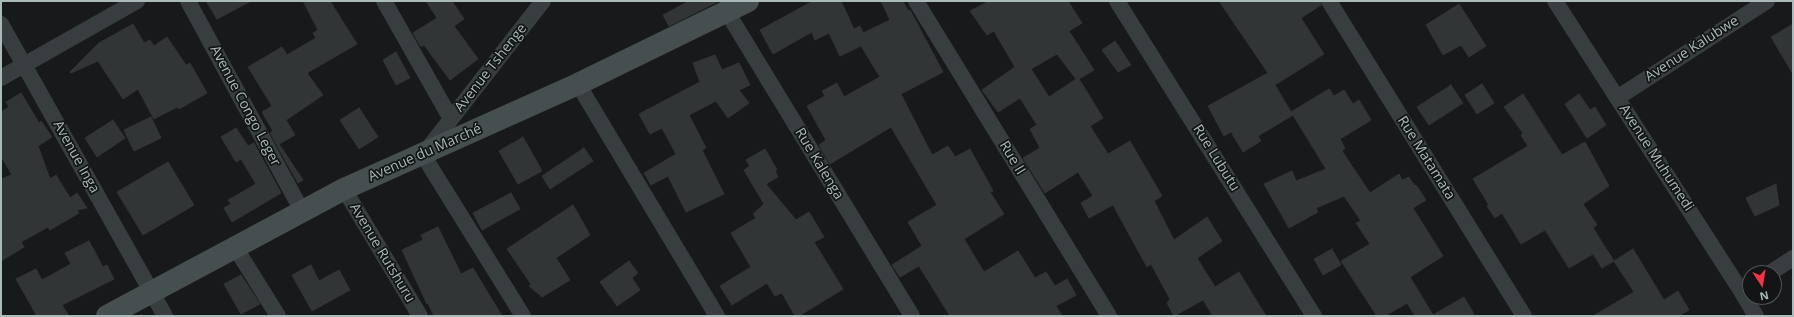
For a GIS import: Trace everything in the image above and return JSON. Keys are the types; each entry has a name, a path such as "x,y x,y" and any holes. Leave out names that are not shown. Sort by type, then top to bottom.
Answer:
{"street":[{"path":"1,78 137,1"},
{"name":"Avenue Congo Leger","path":"188,1 302,211"},
{"path":"384,1 451,119"},
{"name":"Avenue Tshenge","path":"423,155 543,1"},
{"name":"Avenue du Marché","path":"107,316 151,291 344,189 423,155 578,84 748,1"},
{"name":"Rue II","path":"916,1 1109,316"},
{"name":"Rue Lubutu","path":"1118,1 1314,316"},
{"name":"Rue Matamata","path":"1329,1 1524,316"},
{"name":"Avenue Muhumedi","path":"1556,1 1617,98 1742,282"},
{"name":"Avenue Kalubwe","path":"1617,98 1767,1"},
{"name":"Rue Kalenga","path":"727,12 912,316"},
{"name":"Avenue Inga","path":"1,24 165,316"},
{"path":"578,84 717,316"},
{"path":"423,155 523,316"},
{"name":"Avenue Rutshuru","path":"344,189 420,316"},
{"path":"235,246 278,316"},
{"path":"1782,265 1793,258"},
{"name":"Avenue Muhumedi","path":"1752,305 1756,316"}],"building":[{"path":"206,1 251,1 217,19"},
{"path":"303,1 330,1 357,44 307,73 323,95 286,120 295,135 279,144 303,180 298,183 270,133 273,131 262,112 272,106 248,67 282,47 287,55 316,38 313,33 318,30"},
{"path":"426,1 452,1 464,19 454,26 478,59 450,80 424,45 421,47 413,33 437,18"},
{"path":"689,1 719,1 669,26 663,15"},
{"path":"813,1 841,1 854,29 860,26 863,33 890,20 881,1 903,1 908,11 910,10 943,72 901,94 932,155 948,146 955,157 970,149 993,191 990,192 1004,214 964,239 984,272 1018,251 1035,278 1046,272 1055,286 1067,279 1076,295 1056,306 1062,316 950,316 919,266 900,277 892,265 922,246 908,222 937,205 891,127 830,164 819,145 826,140 807,106 825,96 822,91 837,83 844,97 880,77 861,46 840,56 829,33 815,40 812,32 773,54 760,30"},
{"path":"989,1 1068,1 1082,23 1069,31 1094,70 1079,79 1103,118 1090,126 1108,154 1130,141 1162,196 1154,201 1174,240 1207,217 1222,241 1197,258 1215,287 1239,272 1266,316 1213,316 1203,300 1174,316 1167,303 1170,299 1151,264 1147,267 1113,205 1089,218 1081,203 1093,196 1078,172 1045,193 1023,158 1040,148 1030,129 1037,125 1020,98 998,112 982,90 1015,67 994,31 987,35 970,11","holes":["1057,54 1076,79 1049,97 1031,69"]},
{"path":"1219,1 1320,1 1321,5 1301,18 1324,54 1275,85 1291,112 1329,89 1334,96 1344,90 1353,104 1359,100 1371,120 1340,139 1345,148 1342,151 1370,193 1399,174 1402,180 1409,177 1415,186 1416,185 1426,200 1413,208 1443,256 1410,277 1433,315 1464,297 1475,316 1415,316 1407,303 1385,316 1377,316 1341,261 1370,244 1356,223 1361,221 1344,196 1316,208 1318,212 1289,228 1264,184 1292,171 1296,181 1326,169 1293,115 1258,136 1261,141 1243,152 1231,132 1224,136 1208,106 1268,73"},
{"path":"1459,4 1486,46 1469,57 1461,45 1443,55 1426,25"},
{"path":"133,24 144,43 150,40 154,46 167,37 186,65 190,63 207,93 179,109 177,107 154,119 138,89 123,99 98,61 71,73 70,72 99,43"},
{"path":"1793,24 1793,74 1771,37"},
{"path":"1115,41 1131,65 1118,72 1102,50"},
{"path":"396,52 410,78 396,85 383,60"},
{"path":"715,55 722,70 739,63 750,85 739,90 749,103 728,118 716,101 689,115 706,148 702,150 724,194 686,212 668,176 651,185 644,173 676,154 662,128 650,134 639,114 700,82 693,63"},
{"path":"1482,84 1494,103 1477,114 1465,95"},
{"path":"1451,85 1463,103 1429,125 1417,107"},
{"path":"21,93 39,123 41,121 52,137 38,146 50,179 56,175 70,198 77,193 87,208 77,210 79,213 50,230 48,227 21,242 24,247 1,261 1,179 12,175 1,156 1,112 9,107 6,102"},
{"path":"1523,94 1562,155 1585,142 1609,186 1583,204 1597,225 1593,228 1614,261 1602,268 1593,254 1569,268 1545,230 1521,244 1502,213 1495,218 1473,179 1528,146 1521,135 1523,133 1504,107"},
{"path":"1579,94 1590,110 1595,107 1606,125 1587,138 1565,104"},
{"path":"359,108 378,137 359,149 340,120"},
{"path":"151,117 161,138 134,151 124,130"},
{"path":"113,120 125,138 97,157 85,138"},
{"path":"236,128 248,146 254,143 281,193 232,222 224,208 231,204 228,200 256,184 241,159 236,162 221,137"},
{"path":"523,137 542,171 518,184 499,151"},
{"path":"584,148 593,161 550,189 542,176"},
{"path":"765,149 777,170 775,171 778,177 766,184 796,220 809,212 824,237 814,242 843,289 799,316 795,316 782,293 775,296 767,283 732,305 720,286 751,267 731,233 756,218 753,214 764,204 744,170 750,166 746,160"},
{"path":"168,162 194,205 143,235 117,192"},
{"path":"1776,184 1779,205 1755,216 1746,198"},
{"path":"511,193 520,209 482,230 473,213"},
{"path":"573,205 590,235 556,258 570,280 542,297 529,286 531,284 507,249"},
{"path":"438,227 461,274 473,268 502,316 434,316 402,250 423,240 421,235"},
{"path":"89,241 103,267 107,265 114,279 62,305 69,316 37,316 16,279 36,269 42,280 71,264 65,253"},
{"path":"1332,249 1341,265 1323,275 1314,259"},
{"path":"1633,249 1664,300 1678,291 1689,310 1678,316 1593,316 1634,292 1614,261"},
{"path":"629,261 638,273 632,278 640,290 617,306 600,282"},
{"path":"311,265 319,281 339,270 350,290 312,311 292,275"},
{"path":"241,275 260,304 241,314 224,284"}]}
